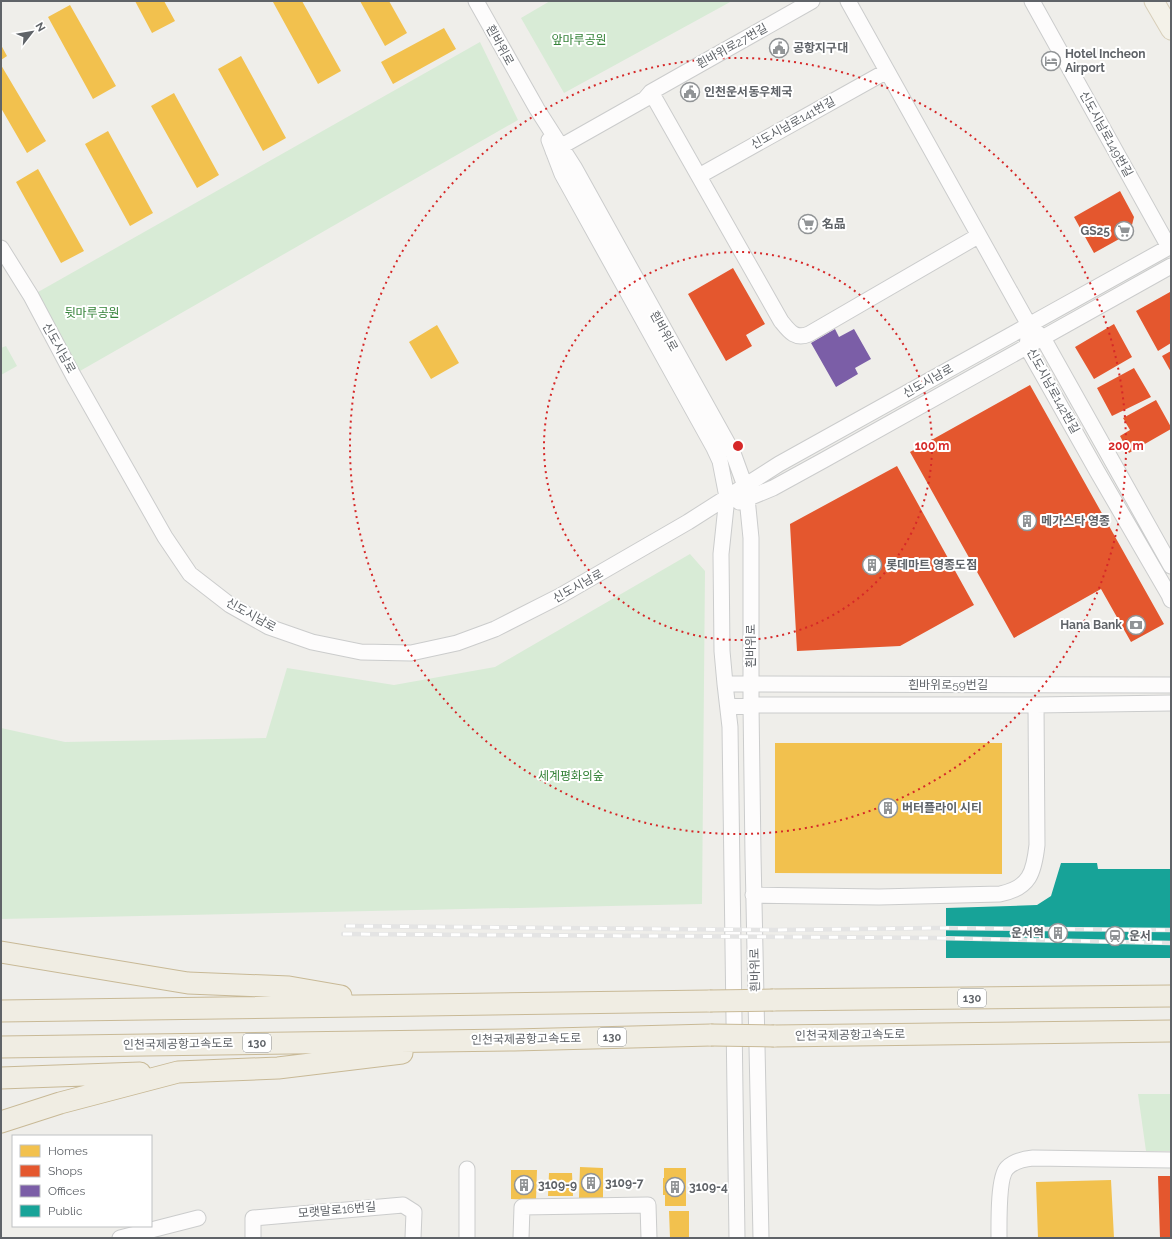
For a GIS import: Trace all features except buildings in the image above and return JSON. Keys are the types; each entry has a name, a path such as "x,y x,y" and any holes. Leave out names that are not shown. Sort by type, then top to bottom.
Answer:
{"highway":[{"path":"1,952 188,983 289,987 397,1005"},
{"name":"130","path":"1,1011 1171,996"},
{"name":"인천국제공항고속도로","path":"1,1047 514,1040 711,1035 774,1036 1171,1031"},
{"path":"1,1078 278,1068 514,1040"},
{"path":"1,1122 60,1102 120,1088 178,1072"}],"main road":[{"path":"1154,1 1171,30"}],"street":[{"name":"흰바위로","path":"476,1 537,109 555,145 562,174 720,460 727,502 721,554 722,651 730,727 737,1238"},
{"name":"흰바위로27번길","path":"555,145 641,93 651,92 812,1"},
{"path":"848,1 1029,325"},
{"name":"신도시남로149번길","path":"1032,1 1170,246"},
{"name":"신도시남로141번길","path":"699,176 887,70"},
{"path":"651,92 781,321 796,335 803,337 809,334 978,236"},
{"name":"흰바위로","path":"555,145 574,167 729,446 746,492 751,538 753,895 761,1238"},
{"name":"신도시남로","path":"1,248 30,296 165,537 190,574 230,605 269,627 312,642 362,652 411,653 457,642 496,629 560,596 688,522 746,492 779,464 1170,246"},
{"name":"신도시남로","path":"746,492 773,488 1171,266"},
{"name":"신도시남로142번길","path":"1029,325 1043,338 1166,545 1171,566"},
{"name":"신도시남로142번길","path":"1029,325 1027,347 1171,600"},
{"path":"1146,556 1166,545"},
{"name":"흰바위로59번길","path":"725,684 1171,685"},
{"name":"흰바위로59번길","path":"728,707 751,705 1036,705 1171,703"},
{"path":"753,895 879,897 1000,894 1010,892 1026,883 1035,865 1037,845 1036,705"},
{"path":"998,1238 1002,1180 1006,1169 1013,1163 1023,1159 1033,1158 1171,1160"},
{"path":"467,1169 467,1238"},
{"name":"모랫말로16번길","path":"253,1238 253,1218 403,1205 414,1212 413,1238"},
{"path":"522,1238 522,1207 648,1205 649,1238"},
{"path":"120,1238 157,1233 198,1218"}],"green space":[{"name":"앞마루공원","path":"550,1 732,1 564,93 521,18"},
{"name":"뒷마루공원","path":"480,42 518,120 73,375 31,296"},
{"path":"6,346 17,366 1,375 1,348"},
{"name":"세계평화의숲","path":"690,554 705,571 702,904 1,919 1,728 65,742 266,738 287,668 394,685 495,667"},
{"path":"1138,1094 1171,1094 1171,1151 1146,1151"}],"railway":[{"path":"346,926 776,930 936,928 1171,930"},
{"path":"343,934 936,938 1171,943"}],"place":[{"name":"공항지구대","path":"779,48"},
{"name":"Hotel Incheon Airport","path":"1051,61"},
{"name":"인천운서동우체국","path":"690,92"},
{"name":"名品","path":"808,224"},
{"name":"GS25","path":"1124,231"},
{"name":"메가스타 영종","path":"1027,521"},
{"name":"롯데마트 영종도점","path":"872,565"},
{"name":"Hana Bank","path":"1136,625"},
{"name":"버터플라이 시티","path":"888,808"},
{"name":"운서역","path":"1058,933"},
{"name":"운서","path":"1115,936"},
{"name":"3109-7","path":"591,1183"},
{"name":"3109-9","path":"524,1185"},
{"name":"3109-4","path":"675,1187"}]}
